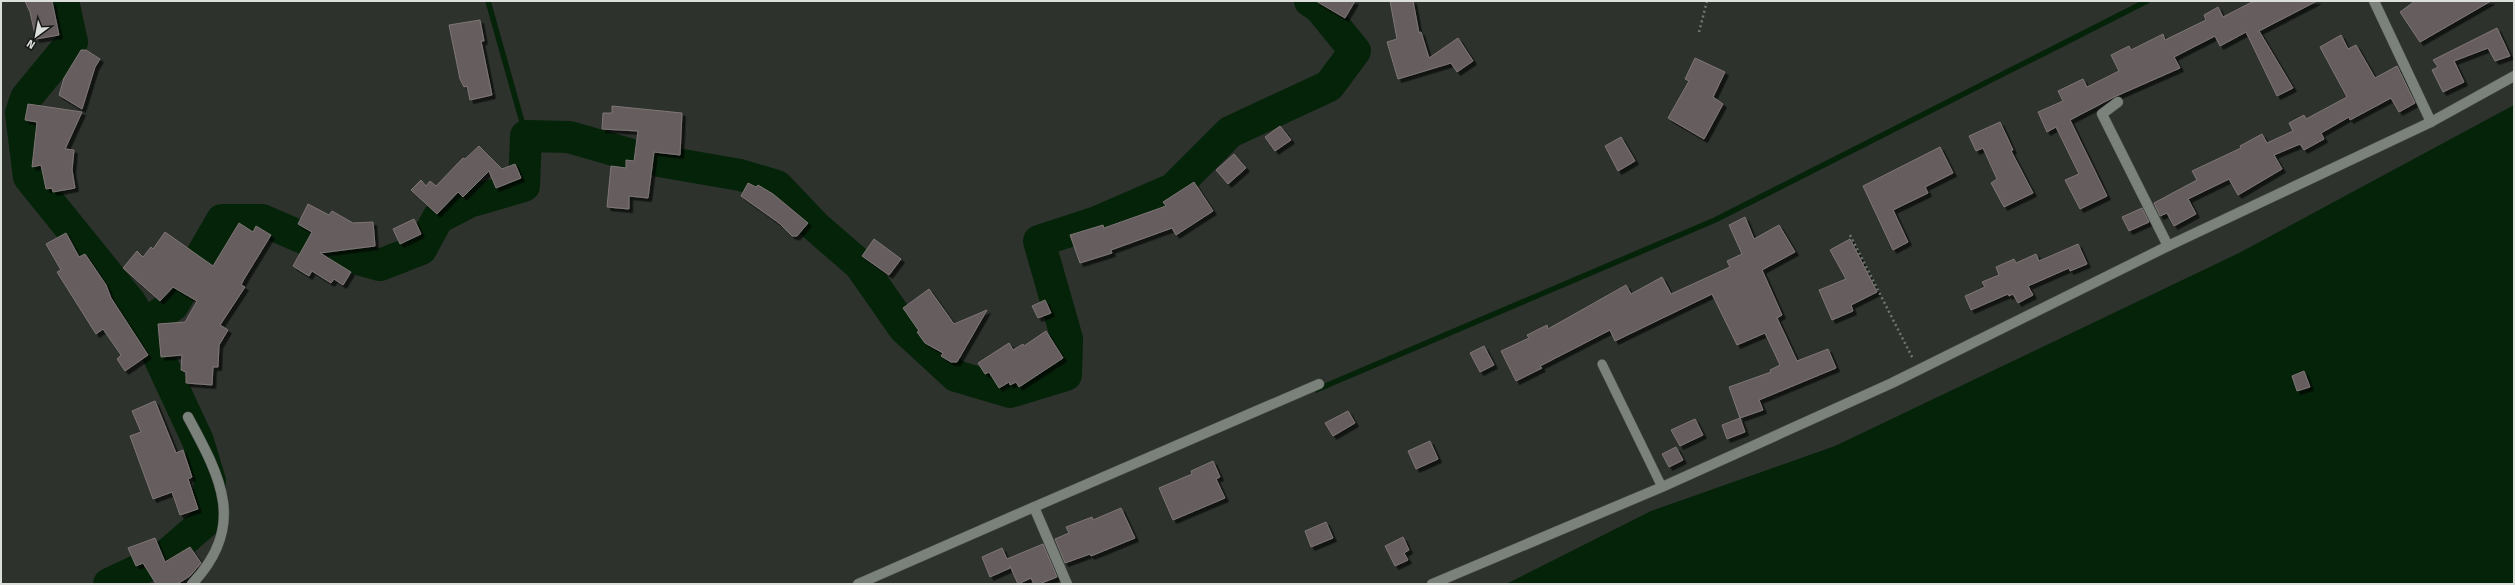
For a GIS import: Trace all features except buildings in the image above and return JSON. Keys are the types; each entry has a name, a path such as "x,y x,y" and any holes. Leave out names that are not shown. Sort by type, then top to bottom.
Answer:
{"street":[{"path":"2374,1 2431,122"},
{"path":"1432,584 1662,486 1919,369 2168,246 2431,122 2514,76"},
{"path":"2118,102 2102,114 2168,246"},
{"path":"858,584 1319,384"},
{"path":"188,417 208,456 220,488 225,522 222,538 215,551 192,584"},
{"path":"1034,508 1066,584"}],"lane":[{"path":"1602,364 1662,486"}],"path":[{"path":"1699,32 1707,1"},
{"path":"1850,235 1919,369"}],"shaded area":[{"path":"2514,105 2514,584 1506,584 1651,511 1835,446 2239,253"}],"waterway":[{"path":"63,1 72,42 26,98 21,113 29,177 130,302 144,325 198,441 210,481 207,520 162,559 109,584"},
{"path":"488,1 526,136"},
{"path":"144,325 173,305 222,220 262,220 340,254 380,265 421,249 438,218 469,202 524,186 526,136 569,137 642,158 740,175 777,186 815,226 860,265 904,328 956,376 1010,392 1066,375 1067,339 1039,241 1097,222 1173,189 1230,132 1329,86 1355,51 1320,8 1310,1"},
{"path":"1316,390 1715,220 2147,1"}]}
